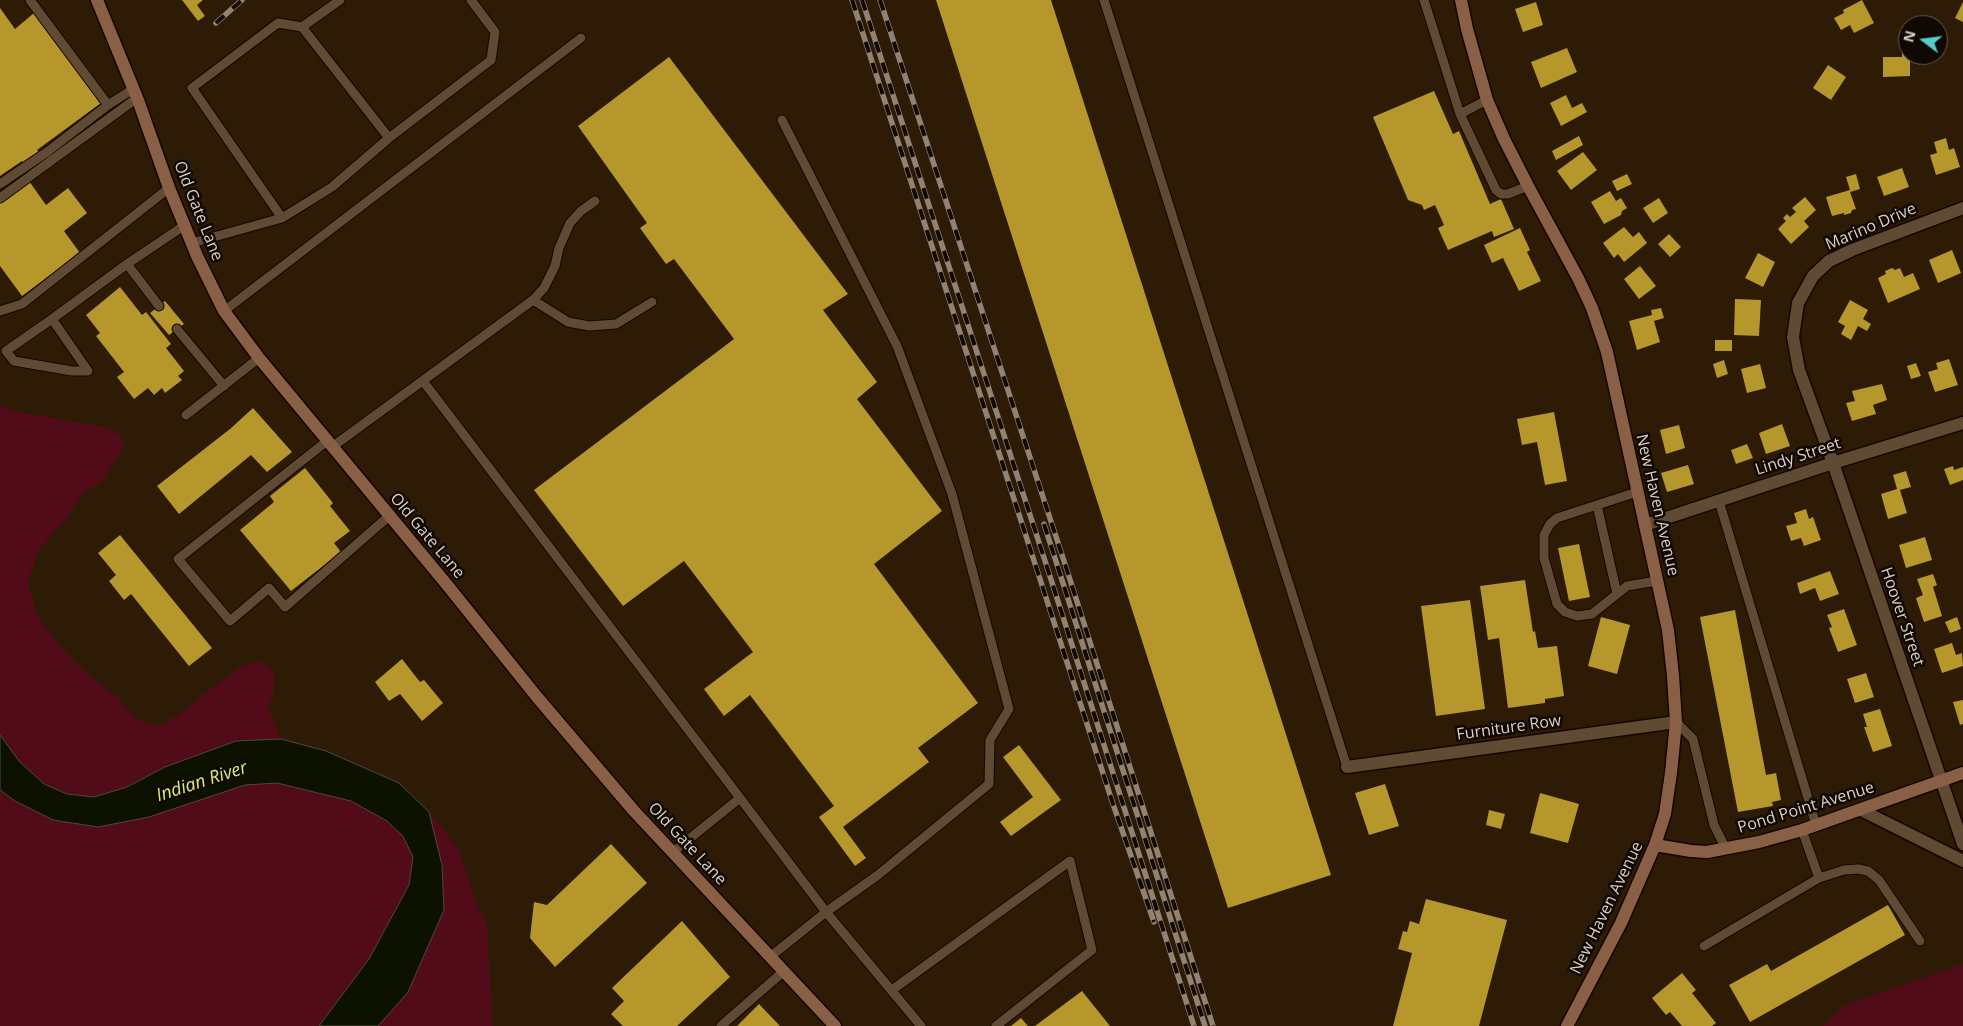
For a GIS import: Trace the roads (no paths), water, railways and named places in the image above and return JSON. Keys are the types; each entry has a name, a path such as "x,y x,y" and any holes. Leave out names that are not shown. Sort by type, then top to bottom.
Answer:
{"main road":[{"name":"Old Gate Lane","path":"97,0 135,94 169,188 224,311 259,358 329,444 537,697 634,811 835,1026"},
{"name":"New Haven Avenue","path":"1461,0 1466,29 1487,100 1504,140 1570,261 1592,308 1606,352 1668,630 1676,722 1672,773 1665,814 1656,845 1621,923 1567,1026"},
{"name":"Pond Point Avenue","path":"1656,845 1691,852 1707,852 1759,842 1802,830 1963,773"}],"street":[{"name":"Marino Drive","path":"1833,463 1795,354 1794,320 1798,303 1806,286 1820,268 1839,256 1963,208"},
{"name":"Lindy Street","path":"1645,525 1833,463 1963,423"},
{"name":"Hoover Street","path":"1833,463 1963,844"},
{"name":"Furniture Row","path":"1347,766 1676,722"},
{"path":"1861,810 1963,860"}],"lane":[{"path":"30,0 108,105"},
{"path":"302,28 340,0"},
{"path":"192,243 282,218 332,187 390,138 491,60 495,32 472,0"},
{"path":"1104,0 1347,766"},
{"path":"1424,0 1460,114 1496,190 1501,194 1508,194 1528,186"},
{"path":"282,218 192,88 278,23 302,28 390,138"},
{"path":"224,311 581,38"},
{"path":"0,184 47,152 108,105 135,94"},
{"path":"0,198 135,94"},
{"path":"1460,114 1487,100"},
{"path":"770,957 826,912 878,875 989,784 990,740 1009,709 952,494 897,346 782,120"},
{"path":"0,311 22,304 169,188"},
{"path":"389,516 285,607 269,588 230,621 178,559 329,444 423,381 533,300 544,288 555,266 570,223 581,211 595,201"},
{"path":"52,320 88,371 72,371 14,360 6,351 185,225"},
{"path":"127,264 158,306"},
{"path":"533,300 568,322 589,326 616,324 652,302"},
{"path":"177,329 224,386"},
{"path":"186,415 259,358"},
{"path":"423,381 826,912 921,1026"},
{"path":"1637,492 1557,518 1550,524 1544,535 1544,558 1557,604 1565,612 1577,616 1592,614 1627,586 1657,581"},
{"path":"1719,501 1816,825"},
{"path":"1597,505 1617,594"},
{"path":"1676,722 1693,739 1714,825 1726,849"},
{"path":"673,852 740,798"},
{"path":"1802,830 1819,878"},
{"path":"892,990 1070,861 1092,950 996,1026"},
{"path":"1704,946 1819,878 1844,870 1858,869 1868,871 1879,880 1920,941"},
{"path":"721,1026 784,971"}],"water":[{"name":"Indian River","path":"0,735 19,761 44,784 67,794 94,797 127,787 165,767 236,741 281,739 326,751 399,783 429,812 442,865 444,910 408,992 378,1026 319,1026 369,959 409,885 413,857 403,836 387,821 351,801 277,783 245,785 149,817 98,827 53,820 15,801 0,790"}],"railway":[{"path":"216,23 242,0"},
{"path":"852,0 1113,804 1154,922"},
{"path":"862,0 1194,1026"},
{"path":"880,0 1064,561 1213,1026"},
{"path":"1044,524 1205,1026"}]}
